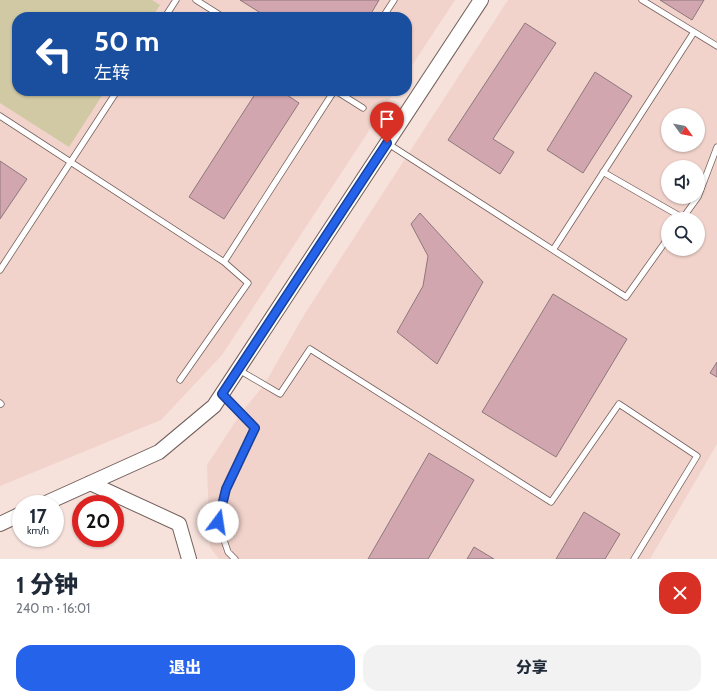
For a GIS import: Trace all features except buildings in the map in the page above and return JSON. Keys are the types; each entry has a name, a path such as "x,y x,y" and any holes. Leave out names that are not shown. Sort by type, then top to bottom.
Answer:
{"street":[{"path":"64,495 159,452 214,406 481,0"},
{"path":"90,483 179,524 189,559"},
{"path":"0,524 12,518"}],"lane":[{"path":"168,12 176,0"},
{"path":"196,0 214,12"},
{"path":"386,12 394,0"},
{"path":"642,0 717,46"},
{"path":"553,250 694,32"},
{"path":"0,270 114,96"},
{"path":"224,262 332,96"},
{"path":"343,96 363,108"},
{"path":"0,116 224,262 248,283 180,380"},
{"path":"387,143 626,297 661,248"},
{"path":"705,179 717,147"},
{"path":"603,172 672,212"},
{"path":"687,212 693,204"},
{"path":"238,369 280,394 310,350 551,502 620,404 697,456 634,559"},
{"path":"222,394 255,428 226,489 218,522 228,552 235,559"}],"shaded area":[{"path":"0,0 455,0 412,65 412,12 12,12 12,96 392,96 222,355 161,420 0,486"},
{"path":"0,0 152,0 160,5 155,12 12,12 12,96 102,96 69,147 0,103"},
{"path":"508,0 717,0 717,444 650,559 219,559 210,547 207,465 241,413 264,385 304,315"}],"route":[{"path":"218,522 226,489 255,428 222,394 387,143"}]}
